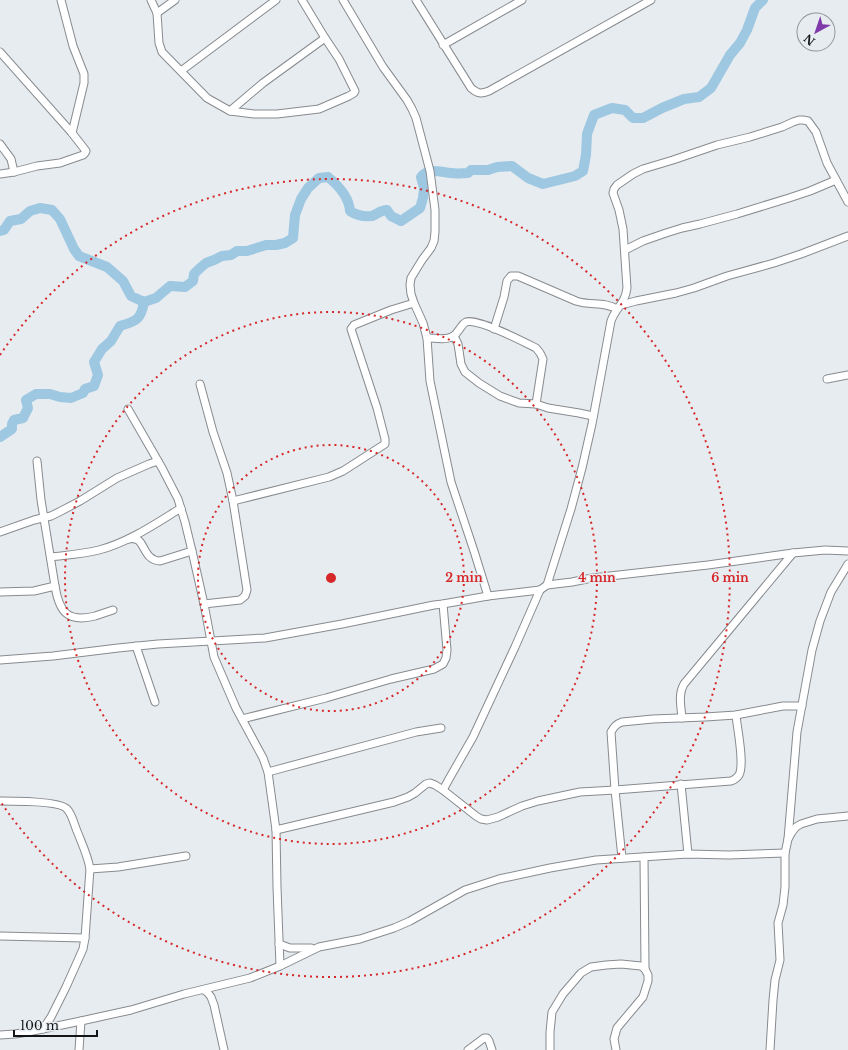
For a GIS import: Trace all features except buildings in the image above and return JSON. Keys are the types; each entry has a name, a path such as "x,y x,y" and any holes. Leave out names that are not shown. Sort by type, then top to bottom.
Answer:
{"street":[{"path":"61,0 73,46 84,74 84,83 72,133"},
{"path":"151,0 157,13 160,48 164,55 182,71 207,98 230,111 254,114 277,114 319,109 354,93 355,91 339,59 302,0"},
{"path":"157,13 175,0"},
{"path":"182,71 276,0"},
{"path":"343,0 383,67 412,109 416,118 430,171 435,210 434,241 411,278 411,294 423,323 427,338 430,381 451,482 488,596"},
{"path":"416,0 471,88 475,92 480,93 489,91 651,0"},
{"path":"443,44 522,0"},
{"path":"230,111 263,83 325,38"},
{"path":"0,52 85,148 85,153 83,155 60,163 0,174"},
{"path":"547,585 571,509 582,468 611,321 626,294 625,250 622,224 614,193 614,189 617,185 643,169 717,145 750,137 799,120 803,120 808,121 816,132 836,180 848,200"},
{"path":"0,144 11,159 14,172"},
{"path":"625,250 666,233 738,214 810,191 836,180"},
{"path":"494,329 504,297 507,281 514,275 576,301 619,307 632,302 694,288 727,276 801,254 848,236"},
{"path":"233,501 329,477 343,471 384,444 385,439 377,408 351,329 354,325 391,310 414,303"},
{"path":"427,338 446,339 454,336 464,324 470,322 494,329 536,348 542,359 536,404"},
{"path":"454,336 458,344 463,368 469,376 500,396 519,402 593,416"},
{"path":"827,379 848,375"},
{"path":"200,384 213,432 227,473 244,570 246,593 240,600 204,604"},
{"path":"128,409 158,461 181,508 204,604 214,657 236,708 263,758 268,772 276,830 276,887 280,966"},
{"path":"37,461 56,594 62,608 68,615 74,618 91,617 113,610"},
{"path":"0,532 34,520 51,516 80,501 117,478 158,461"},
{"path":"51,557 100,550 119,543 181,508"},
{"path":"127,539 135,538 139,540 150,558 160,561 192,551"},
{"path":"0,660 53,656 136,646 265,638 434,605 488,596 540,590 547,585 592,578 708,566 793,553 825,550 848,551"},
{"path":"682,718 680,694 684,684 793,553"},
{"path":"770,1050 775,980 780,960 778,923 783,905 785,887 785,853 788,839 797,732 812,650 820,621 831,592 848,564"},
{"path":"0,592 34,591 55,586"},
{"path":"443,790 473,737 540,590"},
{"path":"242,719 434,669 443,664 446,658 447,650 443,604"},
{"path":"136,646 155,702"},
{"path":"622,858 611,732 618,724 622,722 653,719 736,715 783,706 802,706"},
{"path":"276,830 402,800 415,793 426,784 430,783 443,790 476,816 487,820 498,817 522,806 573,793 731,781 739,776 741,768 736,715"},
{"path":"268,772 416,732 441,728"},
{"path":"681,784 688,854"},
{"path":"0,801 59,804 67,808 88,859 90,869 85,938 80,956 51,1017 43,1029"},
{"path":"788,839 796,827 801,824 817,819 848,816"},
{"path":"279,944 290,948 307,948 360,939 410,921 465,890 482,884 550,868 596,860 622,858 688,854 729,855 785,853"},
{"path":"90,869 118,867 186,856"},
{"path":"616,1050 614,1039 617,1028 643,997 648,981 648,975 645,968 644,857"},
{"path":"0,936 85,938"},
{"path":"0,1035 43,1029 131,1010 184,994 250,978 280,966 319,947"},
{"path":"550,1050 552,1012 563,994 581,973 591,967 621,964 641,966 645,968"},
{"path":"204,990 211,997 214,1005 224,1050"},
{"path":"79,1050 81,1021"},
{"path":"468,1050 484,1038 489,1041 492,1050"}],"waterway":[{"path":"0,231 4,230 10,221 21,219 30,211 40,208 52,210 60,219 74,249 79,256 107,267 123,281 131,296 144,302 156,298 170,286 185,287 193,281 194,274 206,263 222,256 231,255 237,251 247,251 266,245 285,243 293,238 295,215 301,199 308,188 319,178 328,177 336,184 346,196 350,211 360,215 372,216 381,211 387,210 391,216 401,221 420,208 424,188 421,177 431,171 468,173 471,170 488,170 497,167 512,166 528,178 543,184 575,176 583,171 586,155 587,134 594,115 612,108 625,110 633,118 643,118 684,99 699,97 711,88 730,55 740,43 747,30 755,8 763,0"},
{"path":"0,437 12,429 14,420 23,418 28,408 26,400 36,394 50,394 71,398 83,393 85,389 94,386 98,375 94,362 102,349 111,341 120,326 137,319 141,313 144,302"}]}
